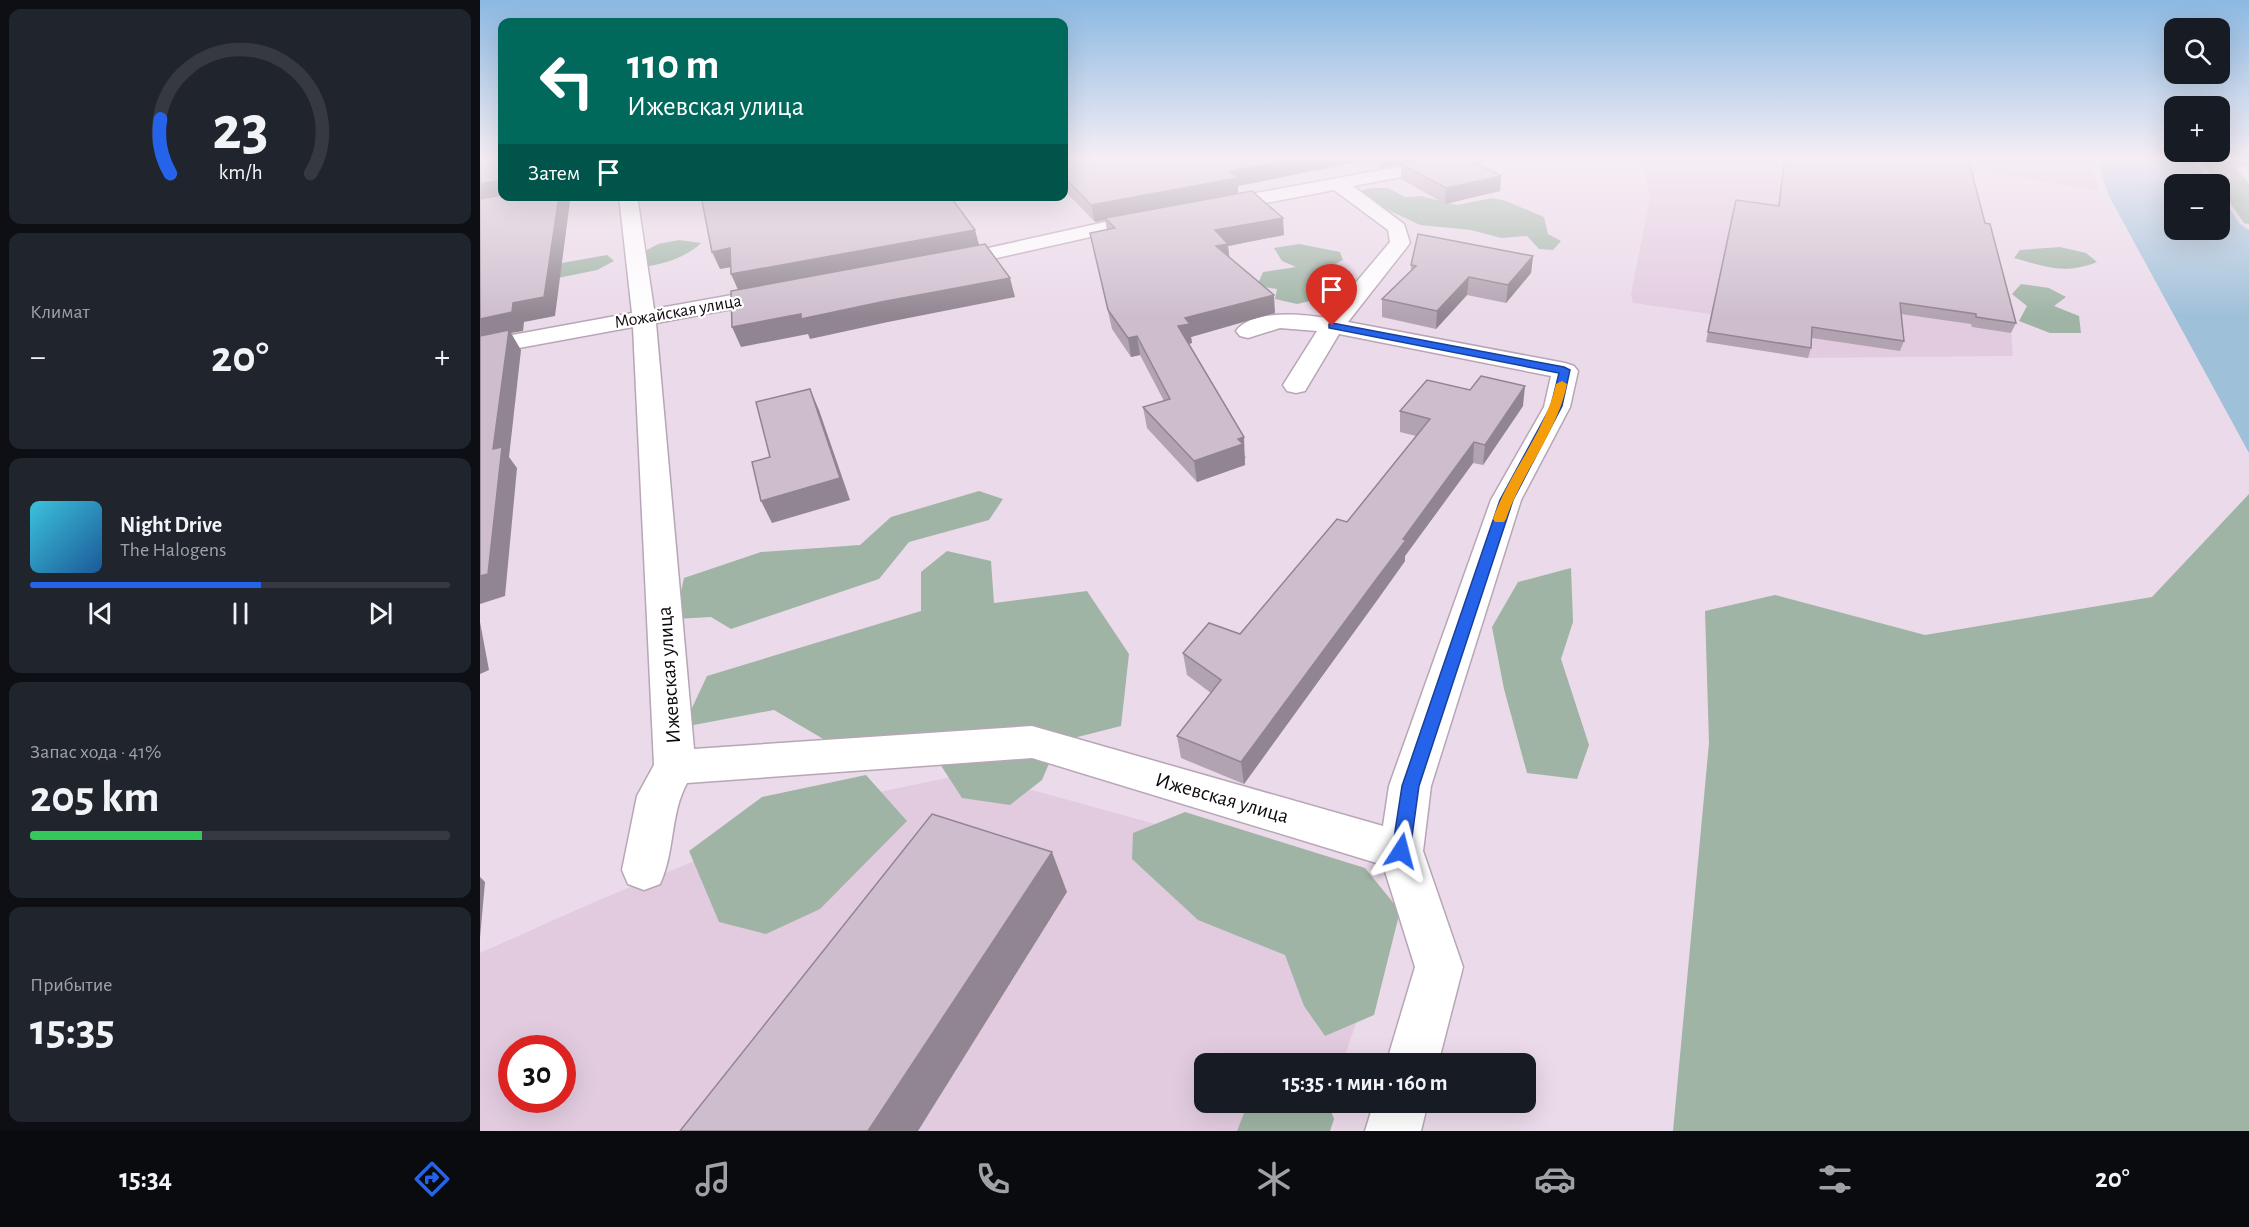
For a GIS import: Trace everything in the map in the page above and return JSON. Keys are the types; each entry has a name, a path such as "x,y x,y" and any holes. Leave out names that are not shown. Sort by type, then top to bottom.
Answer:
{"street":[{"name":"Ижевская улица","path":"630,211 644,318 675,767 1032,742 1401,851"},
{"path":"1296,385 1332,326 1400,243 1397,228 1374,211"},
{"path":"926,267 1171,214"},
{"name":"Можайская улица","path":"480,348 796,290"},
{"path":"1248,331 1271,321 1300,320 1564,370 1557,406 1506,500 1410,786 1401,851 1439,966 1415,1053"},
{"path":"644,870 658,796 675,767"},
{"path":"1393,1131 1398,1113"}],"shaded area":[{"path":"1647,211 1975,211 2011,333 2013,356 1808,358 1706,342 1711,314 1633,303 1631,294"},
{"path":"971,773 1354,879 1392,923 1346,1053 1194,1053 1194,1113 1324,1113 1317,1131 480,1131 480,953 601,899 850,798"}],"green space":[{"path":"1390,211 1529,211 1544,217 1548,234 1561,241 1553,250 1539,249 1527,236 1501,238 1471,230 1420,225"},
{"path":"2236,211 2249,211 2249,224 2244,223"},
{"path":"679,240 701,243 686,254 660,264 632,269 627,261 658,244"},
{"path":"1299,244 1340,252 1343,260 1318,272 1331,282 1324,298 1297,304 1275,299 1277,289 1257,286 1263,272 1296,267 1282,261 1274,248"},
{"path":"2060,247 2086,253 2097,262 2064,269 2046,267 2014,258 2020,250"},
{"path":"607,255 614,261 597,270 558,278 556,264"},
{"path":"2021,284 2049,288 2066,297 2054,306 2079,316 2081,333 2050,333 2019,321 2027,306 2012,294"},
{"path":"979,491 1003,499 989,520 909,542 879,579 731,629 711,617 675,619 684,578 761,552 860,545 891,517"},
{"path":"2249,494 2249,1131 1673,1131 1709,743 1705,611 1775,595 1925,635 2152,597"},
{"path":"947,551 991,561 994,603 1087,591 1129,654 1121,726 1058,742 1042,780 1010,805 962,798 927,744 837,747 774,710 683,727 707,676 921,611 921,572"},
{"path":"1571,568 1573,622 1561,659 1589,745 1577,779 1527,773 1504,689 1492,627 1518,582"},
{"path":"866,775 907,821 820,909 766,934 719,922 689,851 762,797"},
{"path":"1185,812 1365,868 1400,911 1374,1015 1325,1036 1304,1006 1285,955 1198,920 1132,859 1133,833"},
{"path":"1244,1113 1332,1113 1334,1119 1330,1131 1237,1131"}],"water":[{"path":"2117,211 2164,211 2164,240 2230,240 2230,211 2240,224 2249,230 2249,453"}],"building":[{"path":"480,211 557,211 544,297 513,303 512,312 480,319"},
{"path":"704,211 961,211 975,230 731,274 730,248 712,252"},
{"path":"1144,211 1275,211 1283,218 1215,230 1228,244 1216,246 1274,295 1185,318 1190,324 1178,326 1244,437 1238,439 1243,444 1194,461 1143,407 1170,399 1137,336 1128,338 1108,310 1090,233 1115,228 1105,218"},
{"path":"1734,211 1982,211 1985,223 1990,224 2016,323 1976,317 1976,314 1900,303 1904,341 1812,327 1811,348 1708,332"},
{"path":"1418,234 1533,256 1508,285 1469,277 1437,311 1382,299 1416,266 1411,265"},
{"path":"985,244 1010,278 801,319 801,314 732,327 731,291"},
{"path":"509,330 493,449 502,447 488,574 480,576 480,336"},
{"path":"1481,376 1525,386 1485,445 1474,442 1403,539 1406,540 1241,762 1177,736 1221,680 1183,653 1209,623 1240,634 1337,519 1347,522 1430,419 1400,411 1427,380 1470,390"},
{"path":"810,389 840,478 761,501 752,462 770,457 756,402"},
{"path":"932,814 1052,852 868,1131 680,1131"}],"slow traffic":[{"path":"1500,519 1506,500 1557,406 1562,384"}],"route":[{"path":"1332,326 1564,370 1557,406 1506,500 1410,786 1401,851"}]}
